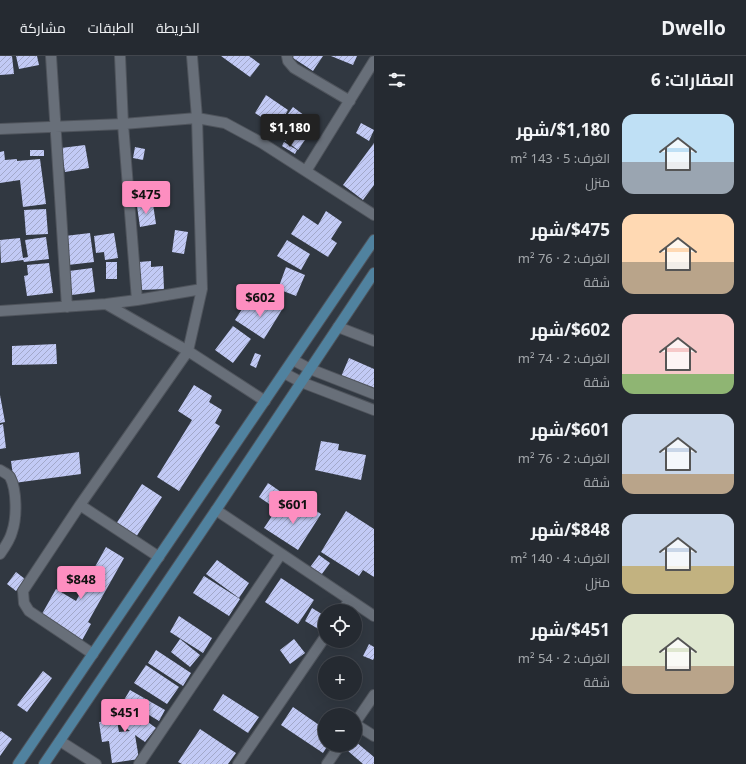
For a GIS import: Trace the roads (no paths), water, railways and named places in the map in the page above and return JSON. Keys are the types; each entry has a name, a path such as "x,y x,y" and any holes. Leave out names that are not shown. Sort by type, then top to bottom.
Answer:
{"main road":[{"path":"18,764 374,240"},
{"path":"44,764 374,273"}],"street":[{"path":"51,56 54,126 67,307"},
{"path":"120,56 123,124 137,300"},
{"path":"93,654 29,611 24,603 23,591 80,505 188,351 202,289 197,118 192,56"},
{"path":"287,56 288,61 294,68 350,100"},
{"path":"306,171 374,61"},
{"path":"0,129 123,124 197,118 225,123 262,143 374,215"},
{"path":"0,311 106,304 202,289"},
{"path":"106,304 188,351 265,401"},
{"path":"338,327 374,341"},
{"path":"293,360 374,394"},
{"path":"284,373 301,382 374,410"},
{"path":"0,470 9,476 14,491 16,510 12,532 0,554"},
{"path":"80,505 159,557"},
{"path":"216,510 374,616"},
{"path":"139,764 281,554"},
{"path":"347,604 350,600"},
{"path":"238,764 318,647"},
{"path":"362,713 374,695"},
{"path":"362,728 374,736"},
{"path":"60,741 96,764"},
{"path":"327,764 335,752"}]}
